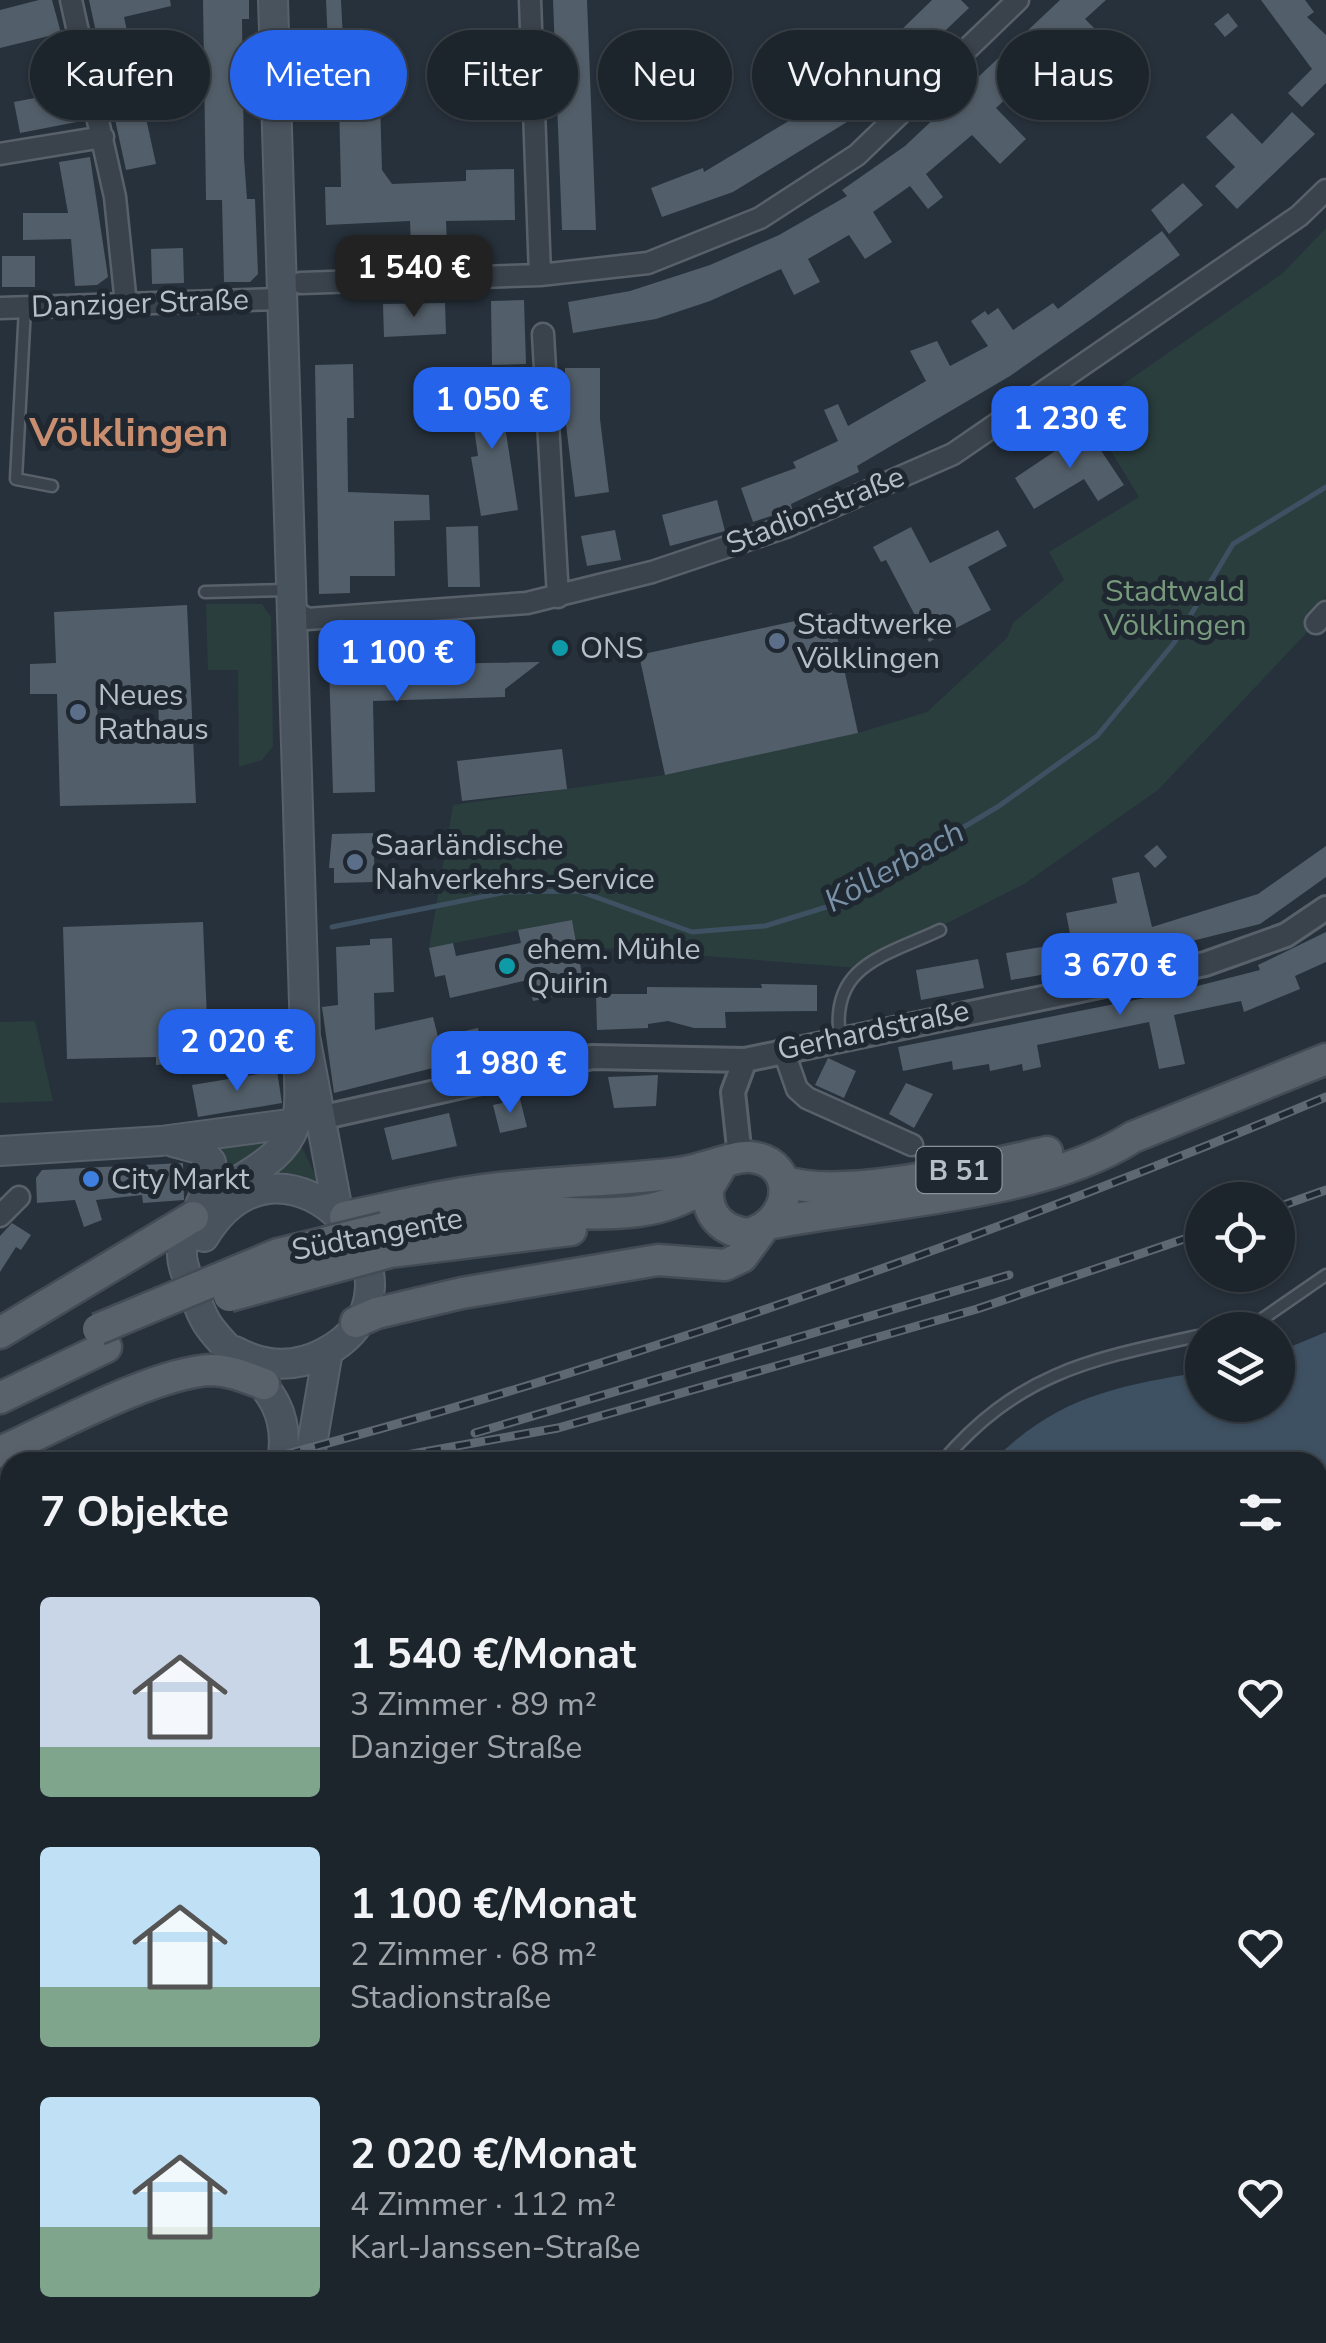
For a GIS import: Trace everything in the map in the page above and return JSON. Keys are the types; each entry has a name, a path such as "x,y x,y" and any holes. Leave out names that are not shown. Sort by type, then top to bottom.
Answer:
{"main road":[{"path":"274,0 291,291 288,591 308,1120 323,1148 341,1214"},
{"path":"724,1168 708,1196 715,1218 737,1233 997,1186 1108,1153 1133,1136 1326,1058"},
{"path":"0,1151 162,1141 308,1120"},
{"path":"0,1333 193,1218 216,1192 281,1149 308,1120"},
{"name":"B 51","path":"782,1181 804,1186 858,1184 1133,1136"},
{"path":"162,1141 191,1146 212,1162 210,1186 193,1218 182,1260 218,1337 273,1394 284,1423 283,1452"},
{"path":"218,1337 242,1355 273,1364 303,1361 328,1351 356,1322 376,1313 462,1293 658,1260 725,1265 742,1257 784,1200 782,1181 768,1163 506,1187 341,1214"},
{"name":"Südtangente","path":"387,1240 501,1211 566,1214 656,1207 695,1194 724,1168"},
{"path":"196,1296 194,1266 212,1223 231,1206 258,1193 289,1190 314,1197 341,1214 356,1232 367,1263 366,1295 356,1322"},
{"name":"Südtangente","path":"0,1398 102,1338 278,1254 387,1240 490,1237 715,1218"},
{"name":"Südtangente","path":"0,1374 102,1338"},
{"path":"311,1452 328,1351"},
{"path":"0,1452 155,1385 205,1370 236,1374 264,1384"}],"street":[{"path":"71,0 103,137 126,280 126,304"},
{"path":"530,0 540,275"},
{"name":"Danziger Straße","path":"0,308 126,304 540,275 648,263 760,218 857,155 1018,0"},
{"path":"0,154 103,137"},
{"name":"Stadionstraße","path":"288,591 307,619 493,607 558,597 652,572 786,527 953,454 1219,273 1299,216 1326,190"},
{"path":"543,334 558,597"},
{"name":"Gerhardstraße","path":"308,1120 592,1058 745,1060 783,1049 1206,964 1286,935 1326,908"},
{"path":"783,1049 797,1089 808,1098 912,1145"},
{"path":"724,1168 733,1092 745,1060"},
{"path":"0,1216 19,1197"}],"lane":[{"path":"25,308 16,479 52,486"},
{"path":"205,592 288,591"},
{"path":"840,1038 836,1014 841,990 859,968 940,930"},
{"path":"1273,1312 1326,1276"},
{"path":"951,1452 971,1428 1031,1384 1095,1358 1185,1339"}],"green space":[{"name":"Stadtwald Völklingen","path":"1326,228 1326,595 1316,623 1158,790 1024,884 859,968 577,946 572,920 429,948 453,805 665,775 858,733 927,712 1007,638 1013,623 1064,580 1049,552 1139,497 1086,410 1283,273"},
{"path":"206,604 262,604 271,617 273,746 262,760 239,767 238,670 208,670"},
{"path":"35,1021 53,1101 0,1103 0,1022"},
{"path":"242,1141 268,1145 226,1176 225,1164 212,1143"},
{"path":"300,1143 319,1183 256,1180"}],"water":[{"path":"1326,1332 1326,1452 1003,1452 1040,1422 1064,1409 1142,1383 1185,1375 1185,1422 1295,1422 1295,1345"}],"building":[{"path":"52,0 60,30 30,30 30,41 0,48 0,10"},
{"path":"89,0 170,0 171,6 124,17 127,30 96,30"},
{"path":"203,0 249,0 249,19 242,19 242,30 230,30 230,120 243,120 247,199 255,199 258,274 250,282 224,282 222,200 206,200 205,120 210,120 210,30 203,30"},
{"path":"326,0 341,0 343,30 327,30"},
{"path":"553,0 587,0 596,230 562,230 558,120 578,120 578,30 554,30"},
{"path":"932,0 961,0 969,8 946,30 901,30"},
{"path":"1060,0 1106,0 1085,19 1096,30 1028,30"},
{"path":"1261,0 1305,0 1314,12 1307,17 1326,35 1326,83 1302,107 1288,93 1312,69"},
{"path":"1228,13 1238,26 1225,37 1214,24"},
{"path":"997,59 997,120 1008,120 1026,139 1000,164 972,135 926,174 943,197 928,209 910,186 873,212 892,242 865,259 849,235 808,259 820,282 794,295 781,269 710,301 656,319 573,333 568,302 630,291 710,265 779,235 847,196 842,190 905,146 933,120 977,120 977,78"},
{"path":"30,99 30,120 82,121 20,133 14,102"},
{"path":"1292,112 1315,134 1237,209 1215,186 1235,167 1206,137 1232,113 1262,144"},
{"path":"115,120 146,120 156,164 126,170"},
{"path":"339,120 381,120 382,170 392,184 466,181 466,170 514,169 515,220 446,221 447,244 411,246 410,221 326,225 325,187 341,187"},
{"path":"790,120 850,120 733,192 662,217 651,188 703,168 704,172"},
{"path":"90,157 108,277 97,285 75,286 71,239 23,240 23,213 68,213 59,162"},
{"path":"1183,183 1203,205 1169,234 1151,210"},
{"path":"1162,231 1180,255 1093,318 1010,376 857,466 859,472 791,504 792,509 753,522 741,488 796,468 793,462 838,441 824,410 838,404 848,426 926,381 910,351 937,341 950,366 988,346 971,321 985,311 988,315 998,308 1013,330 1053,303 1058,309"},
{"path":"183,248 184,283 152,284 151,249"},
{"path":"2,256 35,256 35,287 2,287"},
{"path":"524,300 526,364 492,365 491,301"},
{"path":"445,303 446,334 384,337 383,304"},
{"path":"353,364 354,418 347,418 348,492 429,495 430,520 394,521 395,576 350,576 350,593 319,594 315,365"},
{"path":"565,368 600,368 600,419 609,492 575,497 565,417"},
{"path":"498,381 518,510 481,516 471,457 478,456 468,386"},
{"path":"1091,427 1100,441 1096,443 1124,485 1098,501 1084,479 1034,509 1015,478"},
{"path":"717,500 725,531 670,546 662,515"},
{"path":"478,526 480,587 448,587 446,527"},
{"path":"911,527 930,563 998,530 1007,546 968,567 991,610 929,642 886,560 881,562 873,547"},
{"path":"615,530 621,560 587,566 581,536"},
{"name":"Neues Rathaus","path":"187,605 196,803 60,806 57,694 30,694 30,664 56,663 54,612","holes":["158,690 159,730 98,733 97,693"]},
{"path":"832,613 858,733 665,775 639,655"},
{"path":"540,662 505,689 505,697 373,701 375,792 333,793 329,666"},
{"path":"562,749 567,789 462,801 457,761"},
{"path":"373,833 375,882 334,883 334,868 329,868 332,834"},
{"path":"1157,845 1167,857 1155,868 1144,856"},
{"path":"1326,846 1326,877 1260,924 1128,957 1125,940 1073,950 1066,913 1117,903 1112,878 1139,872 1152,927 1258,894"},
{"name":"ehem. Mühle Quirin","path":"572,920 585,991 533,1001 528,980 450,998 445,975 435,977 429,948 453,943 456,956 521,943 518,930"},
{"path":"203,922 207,1019 267,1009 274,1052 249,1053 248,1047 170,1056 170,1064 156,1065 156,1057 67,1059 63,927"},
{"path":"1326,932 1326,962 1295,976 1300,989 1244,1012 1241,1001 1174,1015 1185,1064 1159,1069 1149,1022 1037,1045 1041,1067 1023,1071 1022,1064 990,1071 989,1064 953,1070 952,1061 903,1071 898,1047 1170,993 1260,970 1258,965"},
{"path":"392,938 394,992 374,993 375,1030 433,1017 438,1037 478,1028 484,1055 334,1093 322,1007 338,1005 336,947 370,945 370,939"},
{"path":"1053,945 1058,972 1011,980 1006,953"},
{"path":"978,959 984,988 921,1000 916,970"},
{"path":"761,984 817,985 817,1011 725,1012 726,1028 694,1028 668,1021 648,1024 648,1028 597,1030 596,994 647,994 647,987 762,988"},
{"path":"828,1058 856,1071 844,1098 815,1085"},
{"path":"277,1071 282,1103 198,1117 192,1085"},
{"path":"658,1075 656,1106 614,1108 608,1077"},
{"path":"906,1083 933,1094 914,1128 889,1114"},
{"path":"520,1099 527,1127 500,1133 493,1105"},
{"path":"449,1113 457,1146 392,1160 384,1128"},
{"path":"183,1163 184,1200 143,1203 142,1195 96,1200 102,1220 84,1227 75,1200 37,1203 36,1178 42,1170"},
{"path":"12,1223 31,1235 21,1250 16,1247 0,1272 0,1236"}],"waterway":[{"name":"Köllerbach","path":"332,927 506,892 579,891 692,932 765,926 833,905 999,806 1097,736 1174,643 1233,544 1326,487"}],"railway":[{"path":"294,1452 529,1385 798,1298 1063,1202 1326,1097"},
{"path":"1295,1201 1326,1190"},
{"path":"423,1452 558,1428 977,1309 1185,1239"},
{"path":"475,1433 1009,1275"}],"place":[{"name":"Stadtwerke Völklingen","path":"777,641"},
{"name":"ONS","path":"560,648"},
{"name":"Neues Rathaus","path":"78,712"},
{"name":"Saarländische Nahverkehrs-Service","path":"355,862"},
{"name":"ehem. Mühle Quirin","path":"507,966"},
{"name":"City Markt","path":"91,1179"}],"district":[{"name":"Völklingen","path":"129,432"}]}
